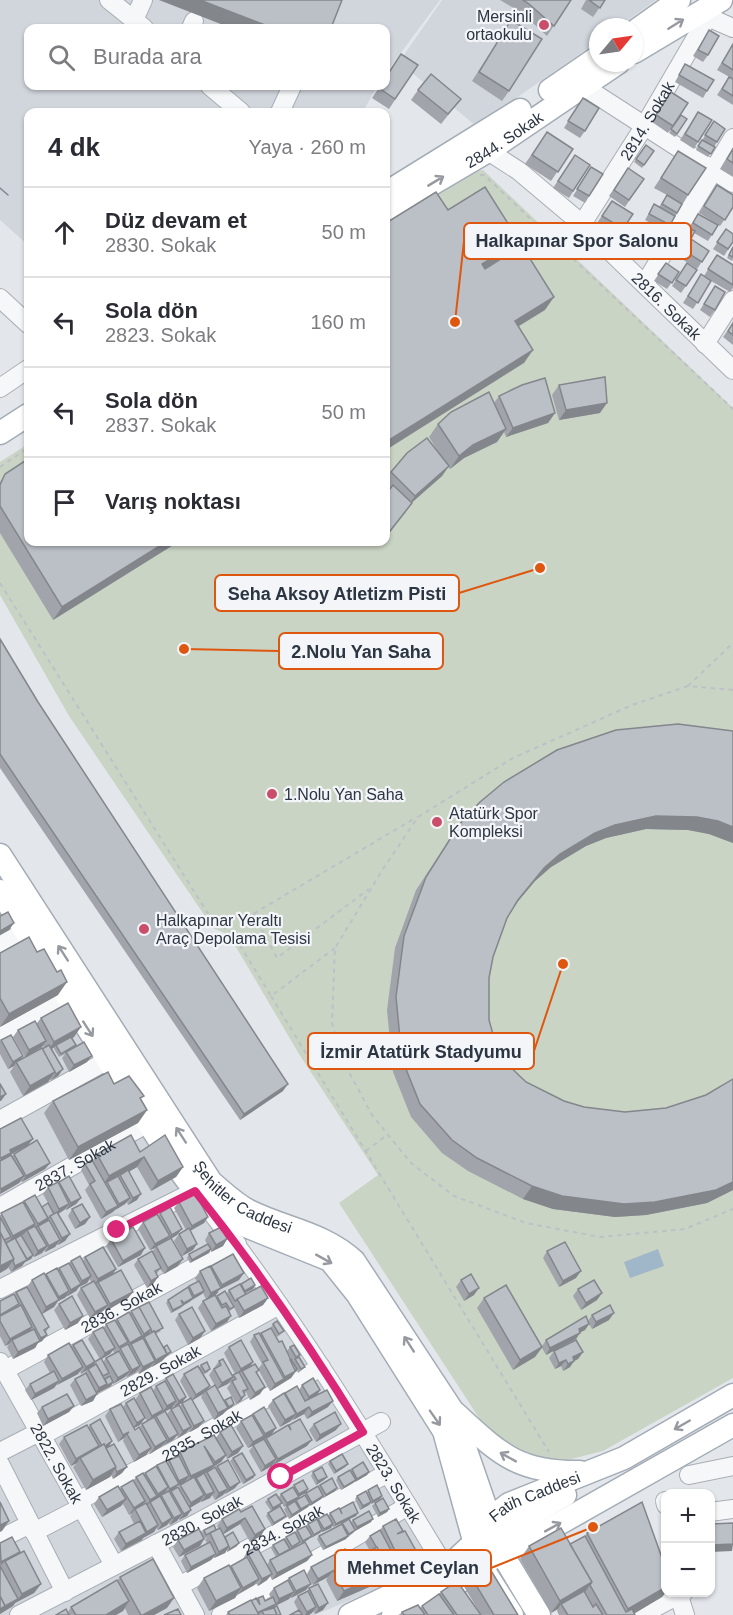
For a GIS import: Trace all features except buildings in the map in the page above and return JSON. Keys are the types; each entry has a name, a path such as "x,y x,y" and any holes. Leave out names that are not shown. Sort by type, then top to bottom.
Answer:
{"main road":[{"path":"643,26 679,0"},
{"path":"643,47 714,9"},
{"name":"2844. Sokak","path":"390,191 505,121 589,63"},
{"name":"2844. Sokak","path":"390,209 488,151 604,72"},
{"path":"0,434 24,418"},
{"path":"0,448 24,433"},
{"name":"Şehitler Caddesi","path":"0,855 211,1182 247,1210 317,1236 339,1248 354,1261 452,1410 490,1519 489,1550"},
{"name":"Şehitler Caddesi","path":"0,891 148,1123 195,1191 226,1218 330,1260 358,1295 444,1431 489,1550"},
{"name":"Fatih Caddesi","path":"490,1519 509,1504 624,1458 733,1395"},
{"path":"452,1410 487,1443 520,1464 555,1472 582,1472 624,1458"},
{"path":"489,1550 532,1539 689,1474 733,1425"},
{"path":"393,1615 489,1550 517,1523 582,1486 624,1458"},
{"path":"489,1550 513,1615"},
{"path":"489,1550 539,1615"},
{"path":"350,1615 450,1577"}],"street":[{"path":"110,0 139,24"},
{"path":"139,24 143,0"},
{"path":"714,9 733,28"},
{"name":"2814. Sokak","path":"582,224 645,125 714,9"},
{"path":"583,86 733,183"},
{"path":"220,90 237,108"},
{"path":"282,108 290,90"},
{"path":"646,282 733,138"},
{"name":"2816. Sokak","path":"488,151 519,171 582,224 646,282 733,370"},
{"path":"0,298 24,320"},
{"path":"705,344 733,300"},
{"path":"0,388 24,372"},
{"path":"0,946 26,931"},
{"path":"0,1034 68,997"},
{"path":"0,1120 108,1060"},
{"name":"2837. Sokak","path":"0,1207 148,1123"},
{"path":"0,1289 195,1191"},
{"name":"2823. Sokak","path":"195,1191 237,1244 321,1367 363,1432 467,1605"},
{"name":"2836. Sokak","path":"2,1366 237,1244"},
{"name":"2829. Sokak","path":"0,1452 40,1434 279,1305"},
{"name":"2822. Sokak","path":"2,1366 114,1565"},
{"name":"2835. Sokak","path":"0,1539 32,1528 80,1504 321,1367"},
{"name":"2830. Sokak","path":"19,1615 156,1544 381,1422"},
{"path":"0,1464 65,1592"},
{"path":"689,1474 733,1466"},
{"name":"2834. Sokak","path":"179,1586 388,1473"},
{"path":"221,1615 408,1506"},
{"path":"715,1511 733,1509"},
{"path":"156,1544 195,1615"},
{"path":"641,1615 676,1597"},
{"path":"682,1597 685,1615"}],"path":[{"path":"478,175 484,176 733,409"},
{"path":"0,467 24,450"},
{"path":"0,583 214,923 232,932 552,1457"},
{"path":"688,686 733,644"},
{"path":"214,923 253,914 513,758 632,705 688,686 733,690"},
{"path":"271,996 335,948 372,886 418,817"},
{"path":"253,914 277,958 372,886"},
{"path":"335,948 332,1023 353,1081 387,1135 411,1163 454,1196 526,1223 600,1237 685,1229 733,1209"},
{"path":"366,1151 387,1135"}],"shaded area":[{"path":"0,0 440,0 390,68 390,24 24,24 24,90 375,90 365,108 24,108 24,241 0,220"},
{"path":"442,0 656,0 631,18 589,18 589,47 476,126 399,62"},
{"path":"0,890 452,1557 315,1615 0,1615"}],"green space":[{"name":"Atatürk Spor Kompleksi","path":"483,170 733,408 733,1378 603,1451 556,1463 514,1448 481,1421 339,1203 378,1175 299,1054 229,935 213,928 69,716 0,595 0,462 24,447 24,546 390,546 390,223 471,173"}],"water":[{"path":"658,1249 664,1266 630,1278 624,1262"}],"tram line":[{"path":"0,188 8,195"}],"place":[{"name":"Mersinli ortaokulu","path":"544,25"},
{"name":"Halkapınar Spor Salonu","path":"455,322"},
{"name":"Seha Aksoy Atletizm Pisti","path":"540,568"},
{"name":"2.Nolu Yan Saha","path":"184,649"},
{"name":"1.Nolu Yan Saha","path":"272,794"},
{"name":"Atatürk Spor Kompleksi","path":"437,822"},
{"name":"Halkapınar Yeraltı Araç Depolama Tesisi","path":"144,929"},
{"name":"İzmir Atatürk Stadyumu","path":"563,964"},
{"name":"Mehmet Ceylan","path":"593,1527"}],"route":[{"path":"117,1230 195,1191 237,1244 337,1390 363,1432 281,1477"}]}
